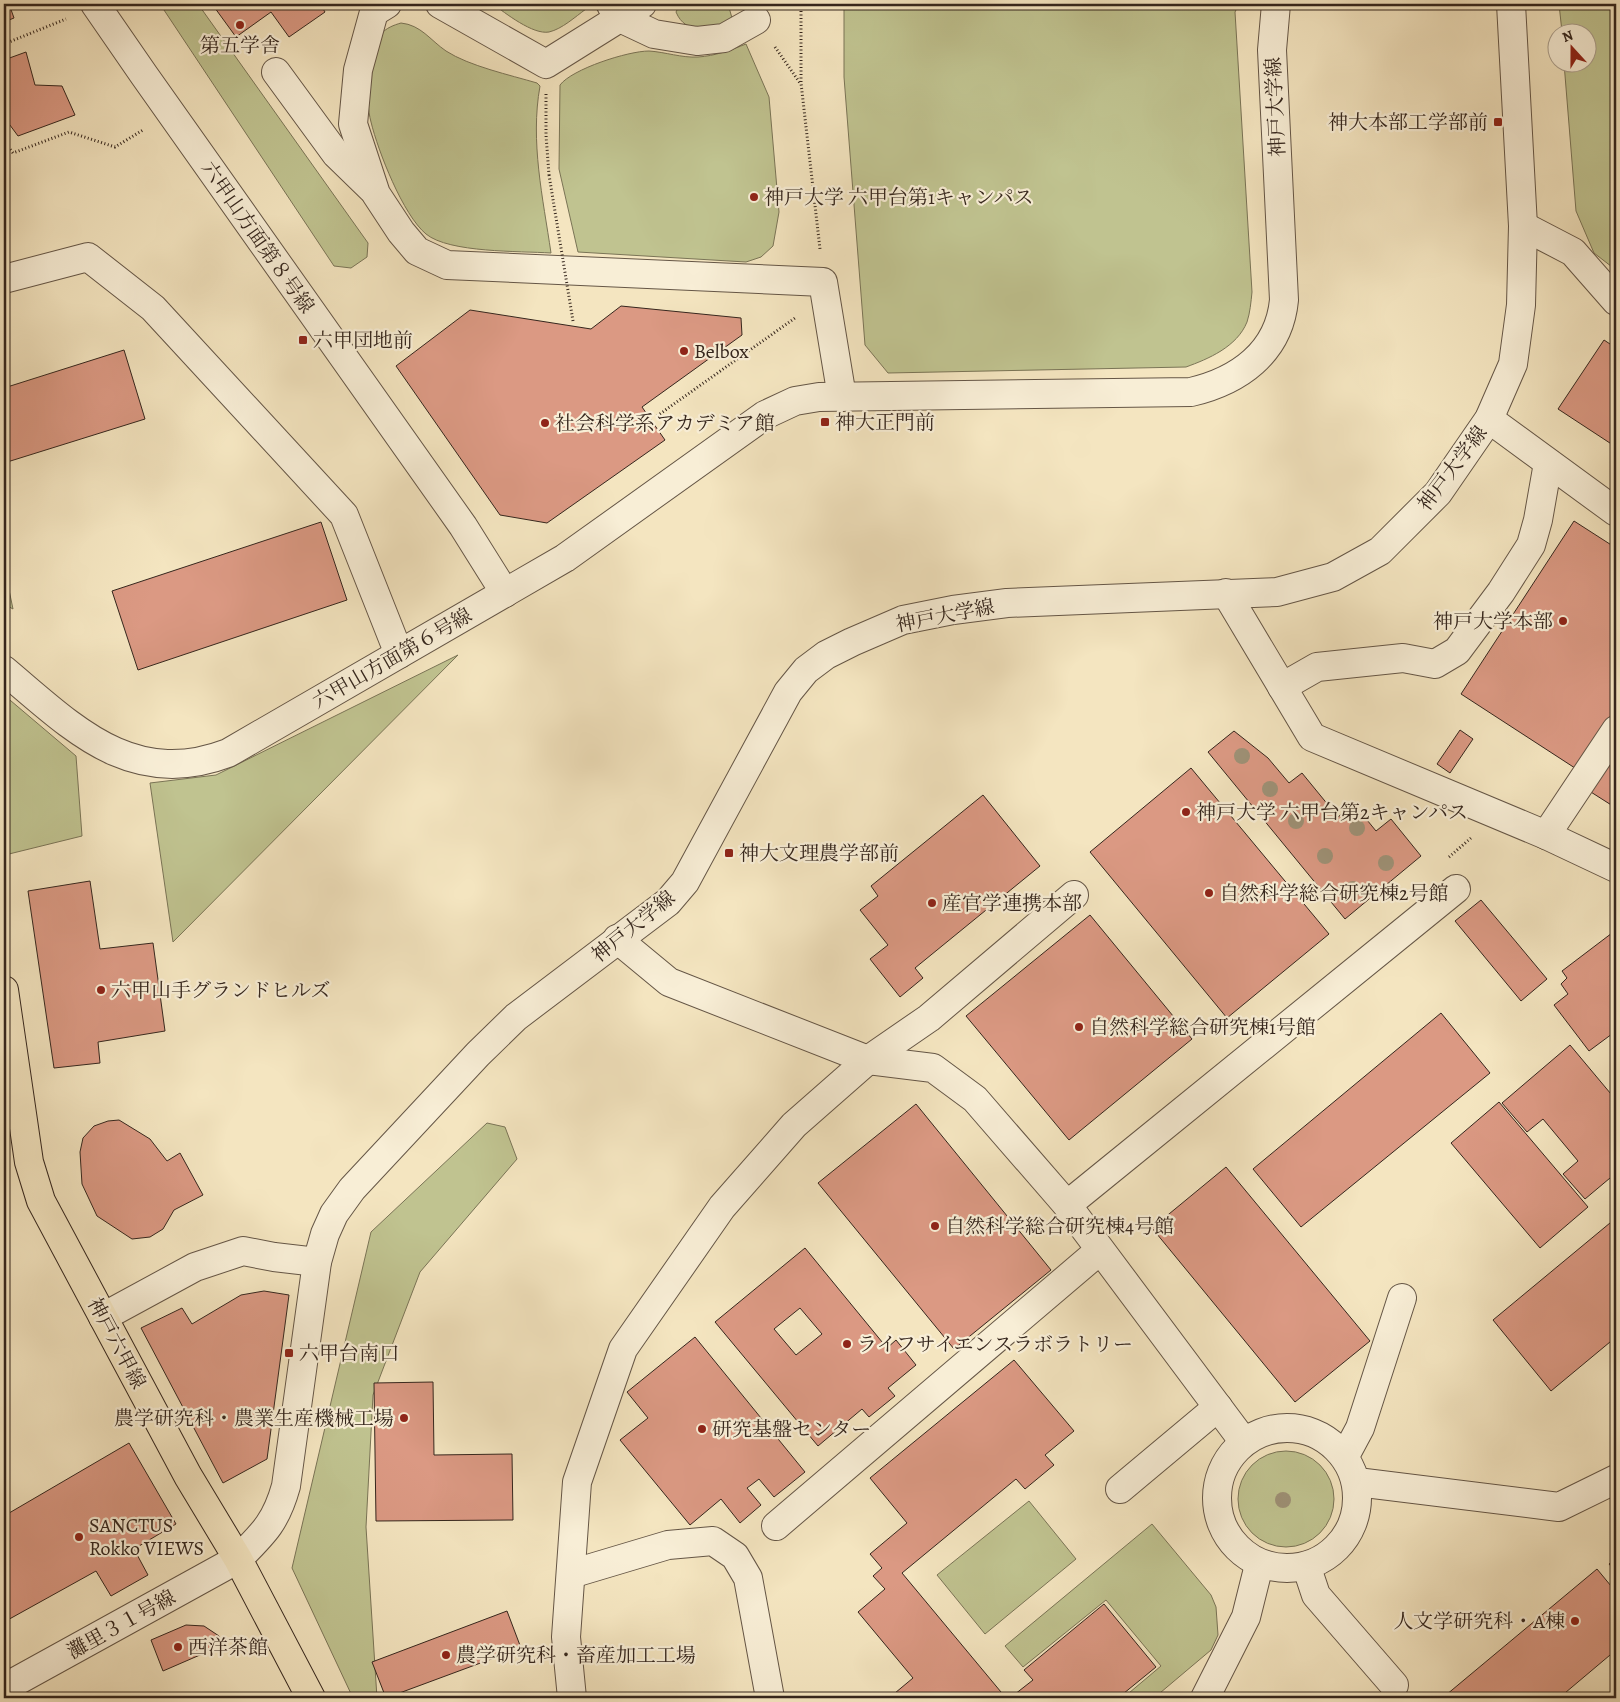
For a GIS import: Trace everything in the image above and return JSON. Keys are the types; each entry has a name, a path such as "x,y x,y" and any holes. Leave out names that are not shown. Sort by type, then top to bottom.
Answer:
{"main road":[{"name":"神戸六甲線","path":"4,990 10,1083 29,1162 42,1201 188,1476 238,1559 311,1698"}],"street":[{"path":"376,194 353,124 358,70 374,12 387,4"},
{"path":"440,4 546,64 624,9 654,34 697,41 724,38 756,20"},
{"name":"神戸大学線","path":"765,415 795,401 820,397 1190,392 1216,386 1237,376 1253,362 1277,330 1284,300 1272,50 1276,4"},
{"name":"神戸大学線","path":"238,1559 262,1535 279,1510 286,1486 317,1262 325,1234 334,1214 352,1189 432,1102 516,1017 668,902 685,882 788,692 806,670 826,655 903,620 953,610 1007,603 1277,592 1301,586 1333,577 1380,551 1438,493 1489,419 1513,364 1521,306 1522,226 1511,4"},
{"name":"六甲山方面第８号線","path":"96,5 462,526 505,593"},
{"path":"276,72 336,154 376,194 401,232 417,251 447,264 823,282 842,397"},
{"path":"1522,226 1573,252 1616,301"},
{"path":"4,279 88,257 153,308 344,515 399,654"},
{"name":"六甲山方面第６号線","path":"4,670 62,719 97,744 126,758 182,764 209,761 228,753 573,552 765,415"},
{"path":"1489,419 1616,512"},
{"path":"1282,687 1317,667 1403,658 1435,664 1457,651 1501,592 1531,545 1538,520 1548,463"},
{"path":"1226,593 1312,737 1546,836 1616,868"},
{"path":"1546,836 1616,730"},
{"path":"1067,1205 1456,889"},
{"path":"572,1698 566,1637 577,1482 623,1349 722,1207 794,1125 868,1060 929,1018 1074,895"},
{"path":"618,939 669,982 868,1060 933,1068 975,1099 1067,1205 1099,1252 1244,1442"},
{"path":"103,1317 195,1266 243,1251 317,1262"},
{"path":"776,1526 1099,1252"},
{"path":"1345,1456 1360,1428 1402,1298"},
{"path":"1120,1489 1218,1407"},
{"path":"1298,1428 1324,1437 1345,1456 1357,1482 1356,1518 1338,1549 1306,1568 1259,1564 1230,1542 1216,1507 1222,1471 1244,1442 1269,1429 1298,1428"},
{"path":"1357,1482 1559,1507 1616,1479"},
{"path":"571,1574 668,1545 713,1541 735,1556 748,1578 770,1698"},
{"name":"灘里３１号線","path":"4,1688 238,1559"},
{"path":"1205,1698 1246,1617 1259,1564"},
{"path":"1306,1568 1316,1595 1394,1685"}],"path":[{"path":"801,4 800,83 820,245"},
{"path":"4,44 96,5"},
{"path":"546,64 546,135 549,174 573,321"},
{"path":"4,141 13,153 69,132 115,147 171,114"},
{"path":"657,416 825,297"}],"green space":[{"path":"160,4 198,4 368,243 367,257 351,268 334,266"},
{"path":"493,4 589,4 586,9 564,26 549,32 542,32 527,27"},
{"path":"680,4 728,4 732,18 728,23 721,25 706,28 692,27 680,20 676,12"},
{"path":"844,4 1239,4 1235,12 1252,292 1250,311 1242,331 1221,351 1186,367 888,373 865,345 844,77"},
{"path":"1559,4 1616,4 1616,270 1594,253 1576,211 1565,72 1598,72 1598,22 1561,22"},
{"path":"401,23 420,30 446,51 466,61 537,83 540,86 536,128 537,149 541,191 551,253 486,250 451,245 426,234 409,213 392,182 379,149 371,122 368,101 368,76 372,52 376,42 385,30"},
{"path":"746,44 769,97 779,212 773,246 761,257 746,262 578,252 559,169 560,85 566,79 588,67 628,54 649,51 698,57 717,54"},
{"path":"4,566 13,609 4,604"},
{"path":"458,655 173,942 150,783 216,775"},
{"path":"4,695 76,756 82,836 9,854 4,844"},
{"path":"487,1123 505,1127 517,1159 420,1272 373,1395 366,1527 377,1698 353,1698 292,1568 371,1232"},
{"path":"1286,1451 1304,1454 1320,1465 1331,1481 1334,1499 1331,1517 1320,1533 1304,1544 1286,1547 1268,1544 1252,1533 1241,1517 1238,1499 1241,1481 1252,1465 1268,1454"},
{"path":"1029,1501 1076,1559 985,1634 937,1575"},
{"path":"1152,1524 1211,1595 1216,1607 1218,1635 1211,1650 1154,1698 1123,1698 1161,1666 1106,1600 1023,1667 1005,1646"}],"building":[{"path":"4,4 9,4 14,18 4,22"},
{"name":"第五学舎","path":"212,4 320,4 325,12 289,37 271,12 236,37"},
{"path":"26,52 35,85 62,86 75,115 18,136 4,117 4,60"},
{"name":"社会科学系アカデミア館","path":"621,306 741,318 742,335 642,407 665,440 547,523 500,515 396,366 470,310 591,329"},
{"path":"1604,340 1616,348 1616,447 1558,409"},
{"path":"124,350 145,419 4,463 4,388"},
{"name":"神戸大学本部","path":"1574,521 1616,548 1616,711 1578,770 1461,694"},
{"path":"321,522 347,600 138,670 112,591"},
{"path":"1460,730 1473,739 1450,773 1437,764"},
{"path":"1234,731 1268,758 1289,783 1302,773 1338,817 1354,804 1376,831 1391,819 1421,856 1345,919 1208,752"},
{"path":"1616,736 1616,808 1583,787"},
{"name":"自然科学総合研究棟2号館","path":"1191,768 1329,934 1227,1018 1090,852"},
{"name":"産官学連携本部","path":"983,795 1040,866 915,968 923,978 900,997 870,959 888,945 860,910 878,896 871,886"},
{"name":"六甲山手グランドヒルズ","path":"90,881 100,949 153,943 165,1031 98,1042 100,1063 54,1068 28,891"},
{"path":"1481,900 1547,979 1521,1001 1455,921"},
{"name":"自然科学総合研究棟1号館","path":"1090,915 1192,1039 1069,1140 966,1016"},
{"path":"1616,930 1616,1031 1589,1051 1554,1005 1568,994 1561,984 1567,978 1562,971"},
{"path":"1441,1013 1490,1073 1301,1227 1253,1169"},
{"path":"1570,1045 1616,1100 1616,1173 1585,1199 1563,1174 1578,1161 1543,1119 1527,1132 1502,1103"},
{"path":"1499,1102 1588,1207 1540,1248 1451,1143"},
{"name":"自然科学総合研究棟4号館","path":"916,1104 1051,1270 954,1349 818,1183"},
{"path":"119,1120 150,1139 167,1161 180,1153 203,1195 174,1210 163,1229 150,1237 132,1239 97,1216 82,1184 80,1152 83,1138 94,1126 108,1121"},
{"path":"1226,1167 1370,1341 1295,1402 1152,1228"},
{"path":"1616,1218 1616,1337 1551,1391 1493,1320"},
{"name":"ライフサイエンスラボラトリー","path":"805,1248 887,1348 896,1340 916,1365 888,1388 895,1396 869,1417 862,1409 818,1446 715,1322","holes":["800,1308 822,1334 796,1355 774,1329"]},
{"path":"264,1291 289,1295 267,1459 223,1483 141,1328 182,1308 192,1324 241,1295"},
{"name":"研究基盤センター","path":"695,1337 805,1472 774,1497 759,1479 747,1488 761,1505 740,1523 721,1499 690,1525 620,1440 648,1418 627,1392"},
{"path":"1014,1360 1074,1431 1045,1455 1054,1465 1025,1489 1016,1479 902,1573 1006,1698 930,1698 927,1695 924,1698 889,1698 913,1678 858,1612 885,1589 873,1576 882,1568 870,1554 907,1523 870,1478"},
{"name":"農学研究科・農業生産機械工場","path":"433,1382 434,1455 512,1454 513,1520 376,1521 374,1383"},
{"name":"SANCTUS Rokko VIEWS","path":"129,1443 176,1524 134,1549 148,1575 111,1596 96,1571 4,1622 4,1516"},
{"path":"1616,1558 1616,1572 1609,1564"},
{"name":"人文学研究科・A棟","path":"1597,1569 1616,1592 1616,1650 1559,1698 1449,1698 1446,1695"},
{"path":"1104,1604 1156,1667 1118,1698 1010,1698 1033,1680 1024,1670"},
{"name":"農学研究科・畜産加工工場","path":"507,1611 521,1648 386,1698 372,1662"},
{"path":"186,1625 204,1626 219,1636 223,1645 163,1671 151,1640"},
{"path":"748,1694 749,1698 719,1698"}],"place":[{"name":"第五学舎","path":"240,25"},
{"name":"神大本部工学部前","path":"1498,122"},
{"name":"神戸大学 六甲台第1キャンパス","path":"754,197"},
{"name":"六甲団地前","path":"303,340"},
{"name":"Belbox","path":"684,351"},
{"name":"神大正門前","path":"825,422"},
{"name":"社会科学系アカデミア館","path":"545,423"},
{"name":"神戸大学本部","path":"1563,621"},
{"name":"神戸大学 六甲台第2キャンパス","path":"1186,812"},
{"name":"神大文理農学部前","path":"729,853"},
{"name":"自然科学総合研究棟2号館","path":"1209,893"},
{"name":"産官学連携本部","path":"932,903"},
{"name":"六甲山手グランドヒルズ","path":"101,990"},
{"name":"自然科学総合研究棟1号館","path":"1079,1027"},
{"name":"自然科学総合研究棟4号館","path":"935,1226"},
{"name":"ライフサイエンスラボラトリー","path":"847,1344"},
{"name":"六甲台南口","path":"289,1353"},
{"name":"農学研究科・農業生産機械工場","path":"404,1418"},
{"name":"研究基盤センター","path":"702,1429"},
{"name":"SANCTUS Rokko VIEWS","path":"79,1537"},
{"name":"人文学研究科・A棟","path":"1575,1621"},
{"name":"西洋茶館","path":"178,1647"},
{"name":"農学研究科・畜産加工工場","path":"446,1655"}]}
